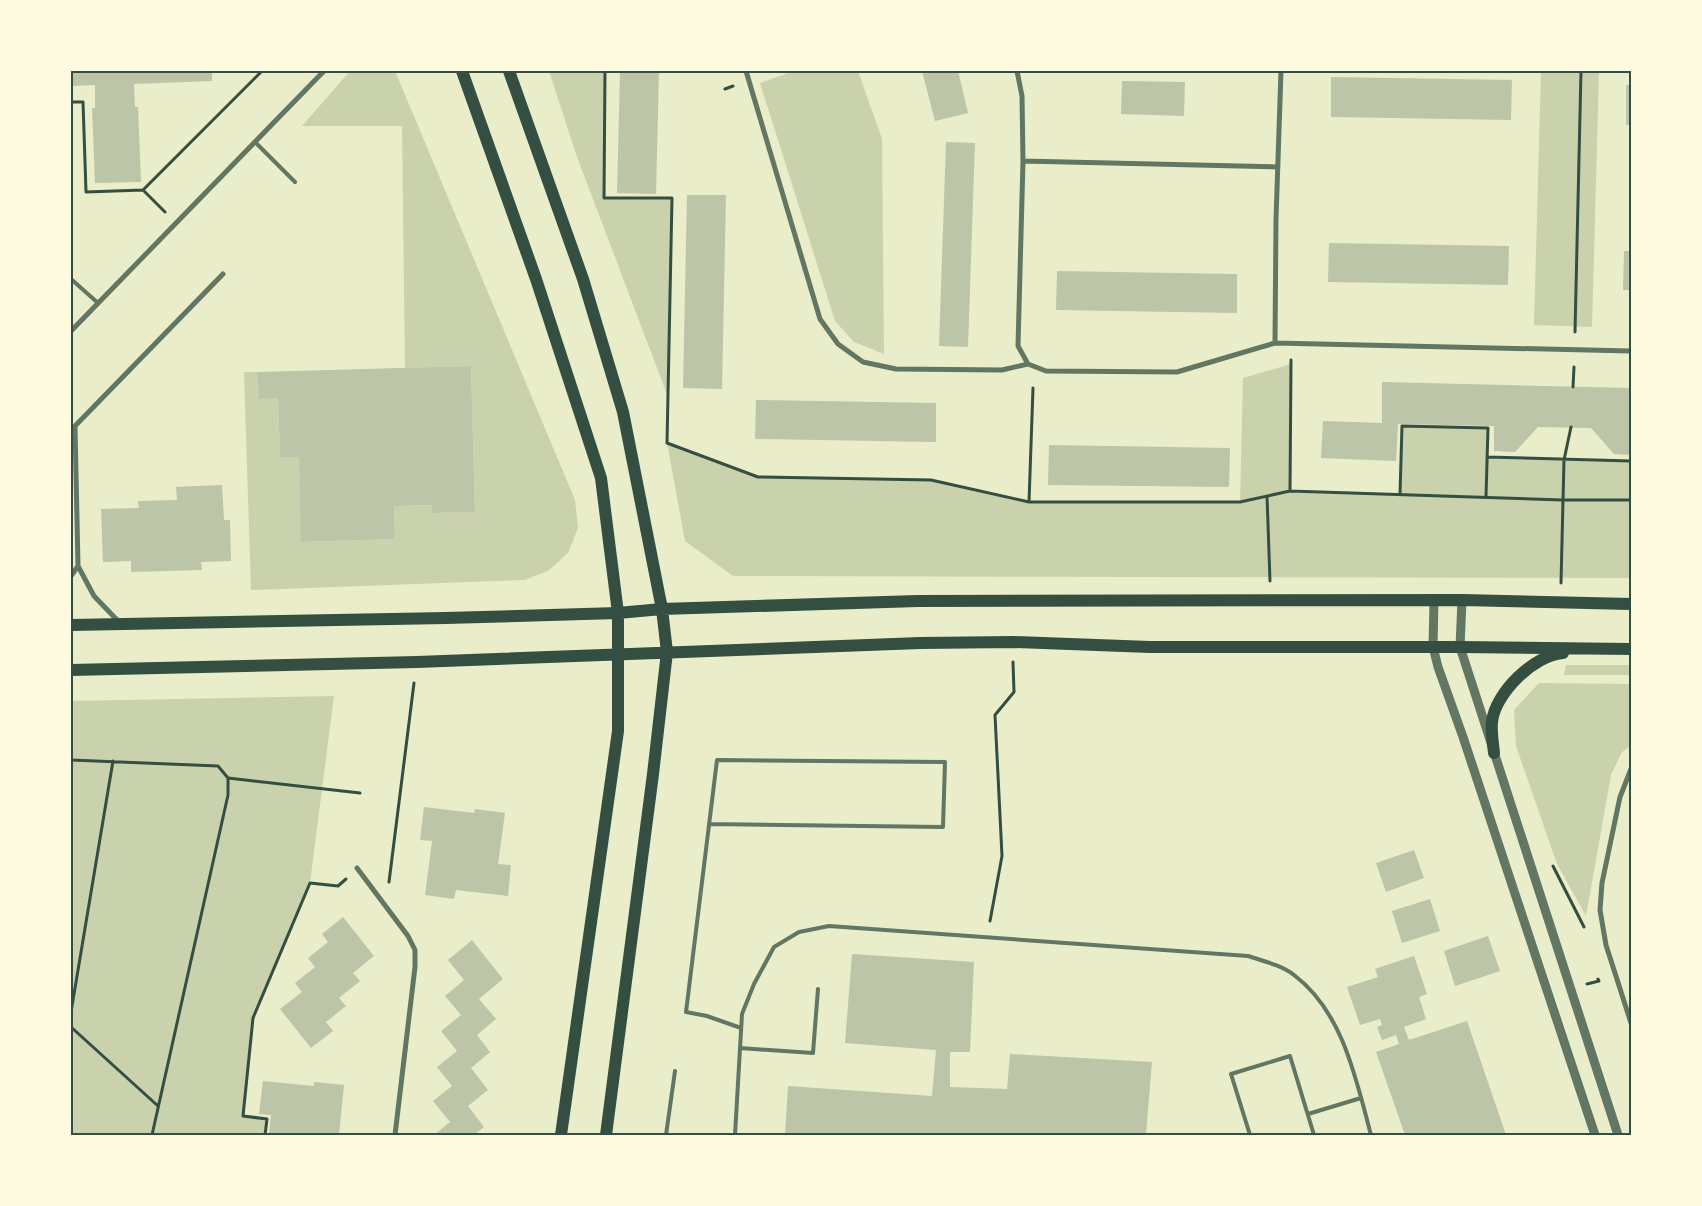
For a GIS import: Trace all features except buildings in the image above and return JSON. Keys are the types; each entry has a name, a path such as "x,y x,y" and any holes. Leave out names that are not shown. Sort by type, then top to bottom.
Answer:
{"main road":[{"path":"462,71 536,279 601,478 618,613 618,731 561,1135"},
{"path":"509,71 583,279 623,412 662,609 667,652 606,1135"},
{"path":"71,626 618,613 662,609 918,601 1462,600 1560,604 1631,604"},
{"path":"71,670 417,662 920,643 1013,642 1150,647 1631,649"},
{"path":"1494,753 1492,721 1498,701 1508,686 1531,666 1557,653 1608,649"}],"street":[{"path":"71,331 324,71"},
{"path":"746,71 820,319 838,344 863,362 896,369 1002,370 1028,364 1046,371 1177,372 1275,343 1631,351"},
{"path":"1016,71 1022,96 1023,161 1018,346 1028,364"},
{"path":"1275,343 1281,71"},
{"path":"1023,161 1278,167"},
{"path":"121,624 94,596 78,566 75,426 223,274"},
{"path":"71,576 78,566"},
{"path":"1462,600 1460,647 1618,1135"},
{"path":"1434,601 1433,647 1438,667 1463,737 1594,1135"},
{"path":"1631,769 1620,797 1602,883 1600,910 1606,945 1631,1023"},
{"path":"357,868 408,936 415,950 415,967 395,1135"}],"lane":[{"path":"256,143 295,182"},
{"path":"71,279 98,303"},
{"path":"709,824 943,827 945,762 717,760 709,824 686,1012 707,1016 741,1028"},
{"path":"735,1135 742,1014 754,984 774,946 799,932 829,926 1248,956 1272,964 1293,975 1320,1000 1338,1030 1361,1098 1371,1135"},
{"path":"740,1048 813,1053 818,989"},
{"path":"1250,1135 1231,1074 1290,1056 1314,1135"},
{"path":"666,1135 675,1071"},
{"path":"1308,1114 1361,1098"}],"path":[{"path":"71,102 83,102 86,192 143,190 262,71"},
{"path":"605,71 604,198 672,198 667,443 758,476 931,480 1029,502 1240,502 1290,491 1563,500 1631,500"},
{"path":"1575,332 1581,71"},
{"path":"143,190 176,224"},
{"path":"1290,491 1291,360"},
{"path":"1573,387 1574,367"},
{"path":"1029,502 1032,388"},
{"path":"1400,494 1402,426 1488,428 1486,496"},
{"path":"1560,604 1564,460 1571,427"},
{"path":"1487,457 1631,461"},
{"path":"1267,496 1271,600"},
{"path":"986,938 1002,856 995,715 1014,692 1013,642"},
{"path":"386,905 417,662"},
{"path":"71,760 218,766 228,778 228,795 152,1135"},
{"path":"71,1012 113,761"},
{"path":"228,778 360,793"},
{"path":"1532,869 1551,862 1583,925 1585,933"},
{"path":"265,1135 267,1119 243,1116 253,1018 310,883 338,886 357,868"},
{"path":"1570,988 1599,981 1596,973"},
{"path":"71,1026 158,1106"}],"green space":[{"path":"350,71 395,71 575,500 578,528 568,553 548,571 524,580 251,590 244,372 257,372 259,398 278,398 280,457 299,457 302,542 395,539 394,506 432,505 433,513 475,512 471,366 405,368 402,126 302,126"},
{"path":"549,71 605,71 605,197 672,198 668,397 577,157"},
{"path":"794,71 858,71 882,139 884,354 854,342 835,321 760,83"},
{"path":"1541,71 1599,71 1592,327 1534,325"},
{"path":"1291,364 1290,491 1400,494 1402,426 1488,428 1487,457 1631,461 1631,578 733,576 685,541 667,443 758,477 931,480 1029,502 1240,502 1243,378"},
{"path":"1566,665 1631,665 1631,675 1564,675"},
{"path":"1539,683 1631,684 1631,746 1622,752 1611,775 1586,916 1557,864 1516,746 1514,710"},
{"path":"334,696 310,883 253,1018 243,1116 267,1119 265,1135 71,1135 71,701"}]}
